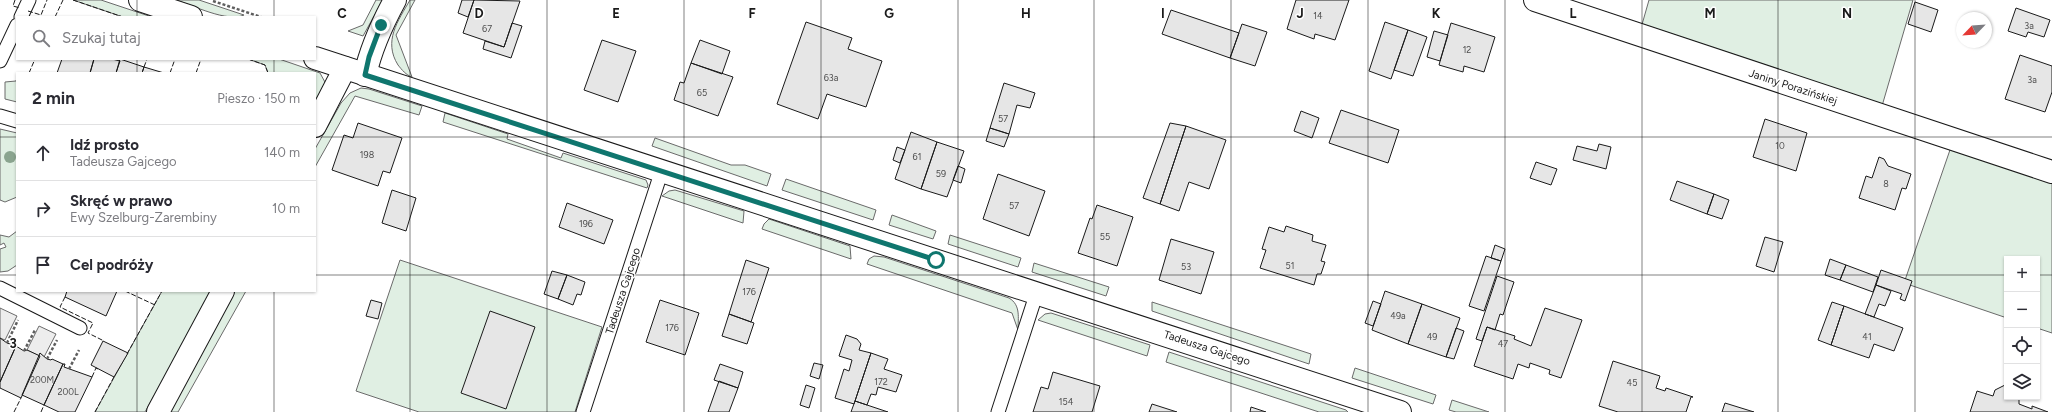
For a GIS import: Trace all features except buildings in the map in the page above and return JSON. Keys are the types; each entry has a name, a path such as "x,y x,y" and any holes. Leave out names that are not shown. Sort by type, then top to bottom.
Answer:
{"street":[{"path":"140,0 188,16"},
{"path":"316,125 355,71 369,57 381,25 395,0"},
{"name":"Janiny Porazińskiej","path":"1535,0 2052,172"},
{"name":"Tadeusza Gajcego","path":"316,58 1037,292 1377,408 1400,412"},
{"path":"158,412 222,292"}],"lane":[{"path":"21,16 29,0"},
{"path":"0,61 16,27"},
{"path":"0,116 16,121"},
{"name":"Tadeusza Gajcego","path":"583,412 662,170"},
{"path":"0,288 15,291"},
{"path":"17,292 80,328"},
{"path":"998,412 1037,292"}],"path":[{"path":"211,0 258,16"},
{"path":"7,343 21,314"},
{"path":"24,351 36,328"},
{"path":"47,359 58,339"}],"green space":[{"path":"73,0 101,0 149,16 120,16"},
{"path":"176,0 199,0 244,15 224,16"},
{"path":"376,0 383,0 363,36 348,31 363,25"},
{"path":"410,0 415,0 396,35 412,77 406,74 398,65 392,48 392,39 397,23"},
{"path":"1649,0 1913,0 1882,106 1641,28"},
{"path":"251,60 282,60 320,73 326,84 316,108 316,72 268,72 265,65"},
{"path":"16,81 16,102 5,99 5,82"},
{"path":"361,88 369,89 422,106 419,115 355,96 316,165 316,147 341,103 350,93"},
{"path":"445,113 508,134 507,139 561,158 563,153 646,180 648,185 647,188 443,122"},
{"path":"0,129 16,133 16,197 5,202 0,200"},
{"path":"655,138 731,165 745,165 771,174 767,186 652,146"},
{"path":"1951,147 2052,181 2052,333 2040,329 2040,256 2004,256 2004,317 1904,283"},
{"path":"786,179 876,210 873,220 782,190"},
{"path":"675,190 744,211 743,223 662,196 669,191"},
{"path":"892,215 936,231 933,239 889,225"},
{"path":"769,219 850,246 851,259 762,229 764,224"},
{"path":"16,232 16,266 8,271 0,272 0,249 6,247 4,243 0,245 0,235 9,237"},
{"path":"950,235 1021,258 1018,267 948,244"},
{"path":"874,256 884,257 1009,298 1013,301 1017,308 1018,330 1012,313 867,264 869,259"},
{"path":"400,260 602,327 575,412 419,412 356,391"},
{"path":"1034,263 1109,287 1106,296 1032,272"},
{"path":"161,292 212,292 145,412 95,412"},
{"path":"234,292 245,292 178,412 168,412"},
{"path":"1152,302 1311,354 1309,364 1152,311"},
{"path":"1051,313 1150,345 1147,356 1038,320 1045,314"},
{"path":"1169,352 1346,410 1348,412 1319,412 1166,362"},
{"path":"1355,368 1436,395 1433,404 1352,378"},
{"path":"1452,400 1489,412 1456,412 1449,410"}],"shaded area":[{"path":"0,308 17,316 5,340 0,338"},
{"path":"39,326 56,334 44,357 40,353 39,356 27,350"}],"fence":[{"path":"15,0 13,6 20,8"},
{"path":"28,11 41,15 47,0"},
{"path":"55,16 63,0"},
{"path":"73,0 120,16"},
{"path":"29,72 35,60"},
{"path":"144,67 147,60"},
{"path":"170,72 175,60"},
{"path":"196,72 201,60"},
{"path":"251,60 265,65 268,72"},
{"path":"127,292 155,305"},
{"path":"127,354 161,292"},
{"path":"65,297 60,307 93,323 88,333 104,341"},
{"path":"92,377 96,368 98,369"},
{"path":"95,412 115,375"},
{"path":"14,412 21,398"},
{"path":"41,412 44,405"}],"route":[{"path":"381,25 369,57 365,75 613,154 936,260"}]}
